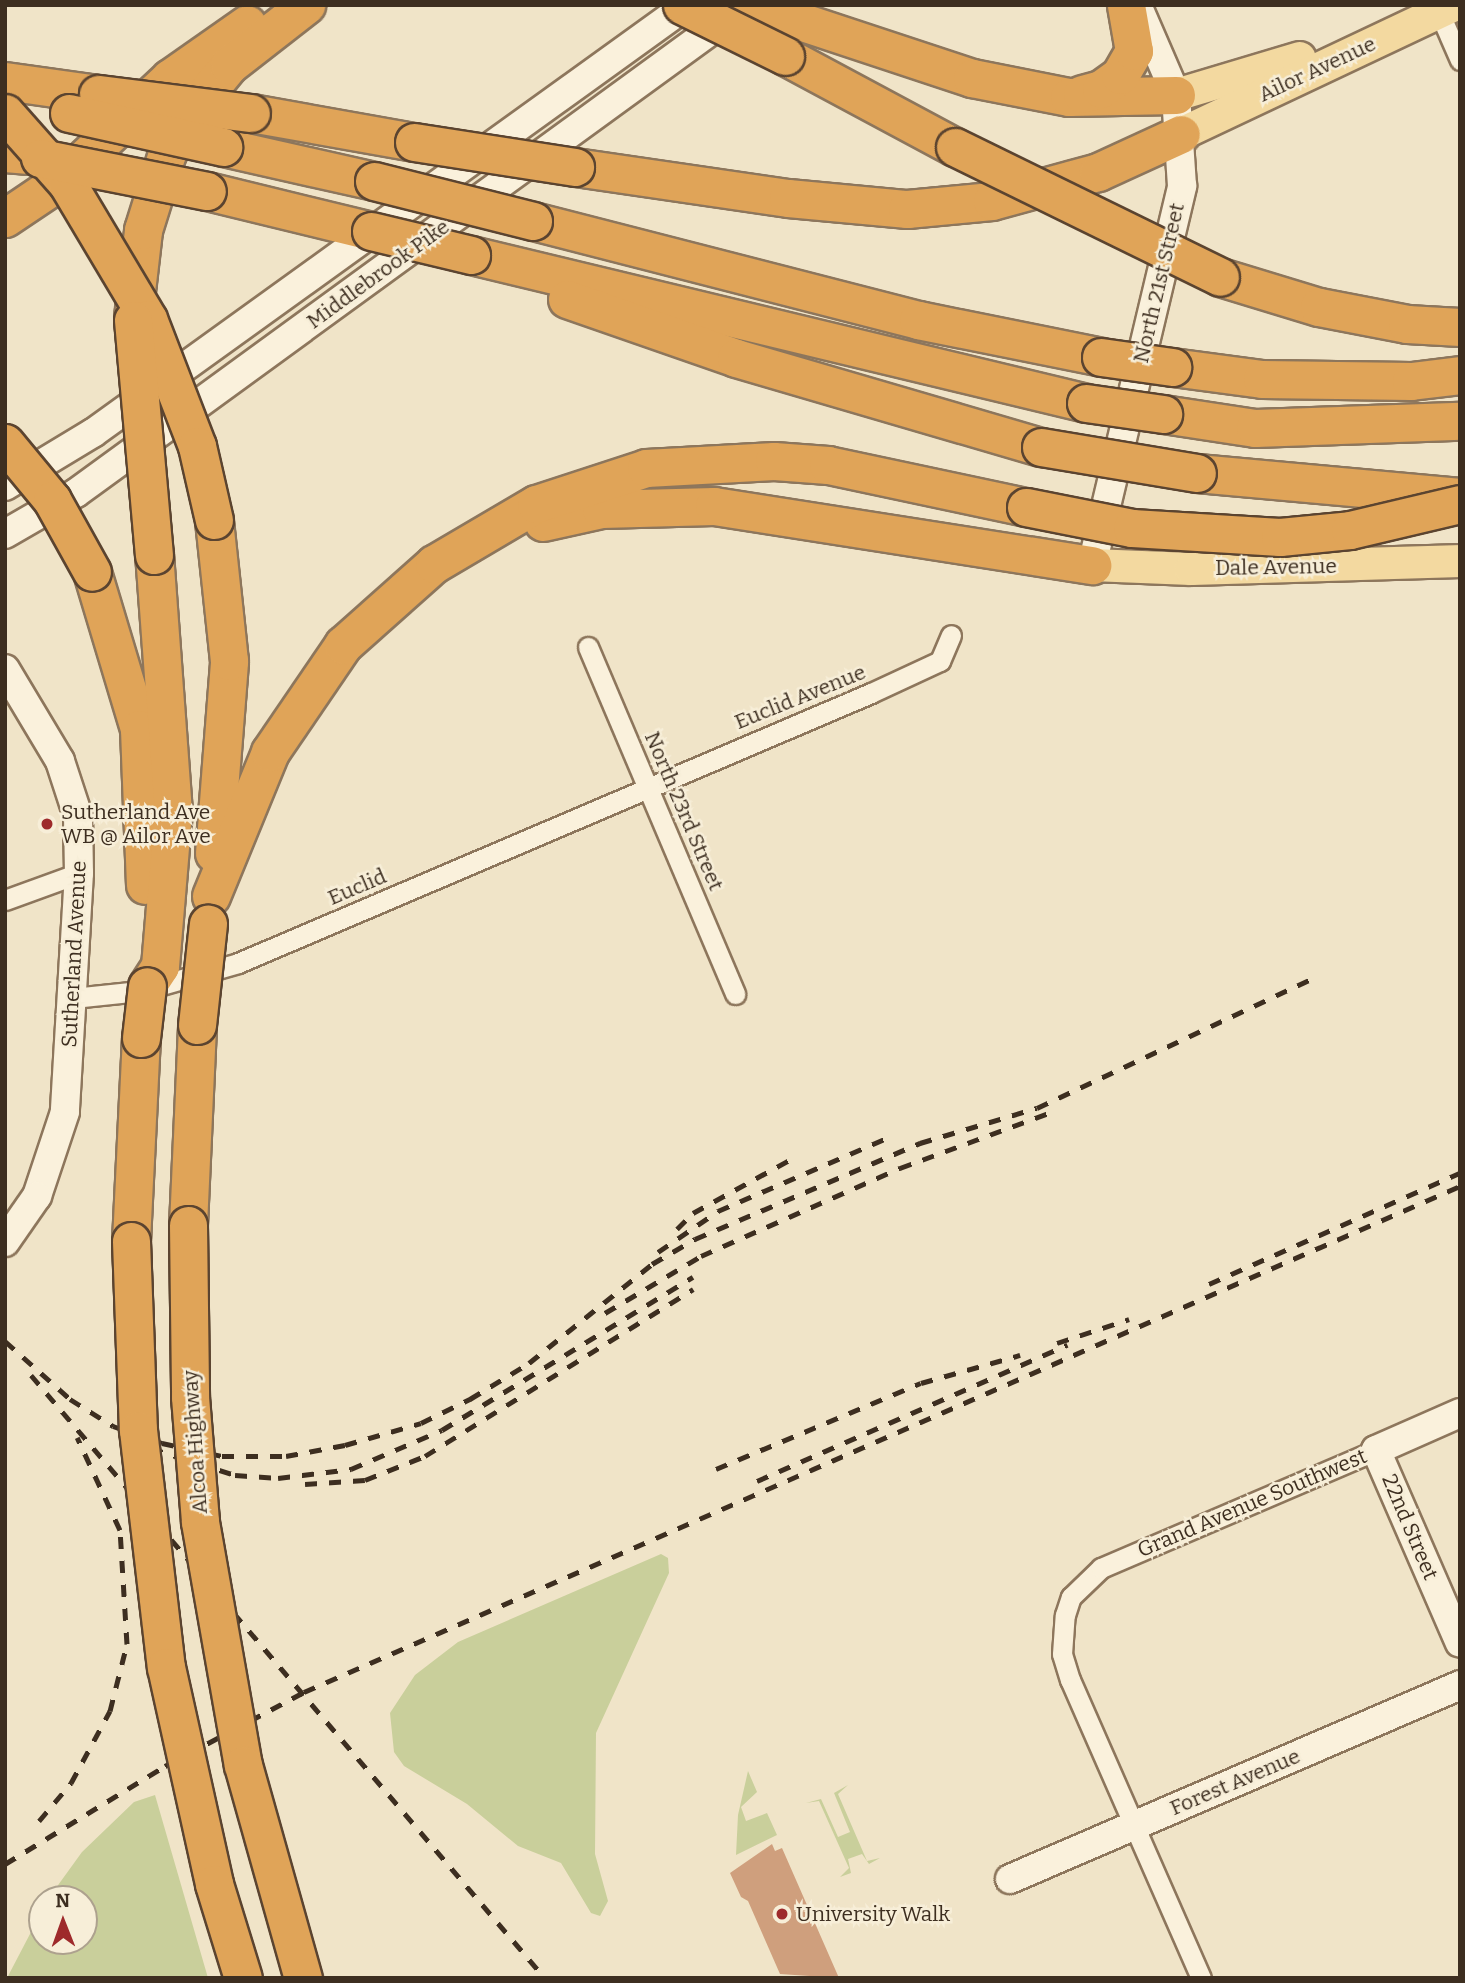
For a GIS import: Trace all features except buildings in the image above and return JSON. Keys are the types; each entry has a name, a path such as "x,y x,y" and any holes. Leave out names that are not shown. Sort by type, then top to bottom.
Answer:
{"highway":[{"path":"5,218 60,181 170,78 273,5"},
{"path":"153,934 173,812 133,320 143,230 167,153 188,114 229,65 306,5"},
{"path":"684,5 955,147 1220,276 1319,307 1407,324 1460,327"},
{"path":"748,5 972,78 1069,97 1176,95"},
{"path":"1069,97 1101,89 1120,75 1134,51 1126,5"},
{"path":"5,81 223,147 374,181 918,320 1101,357 1262,379 1412,381 1460,375"},
{"path":"5,101 251,113 575,167 788,198 907,209 992,201 1098,172 1181,134"},
{"path":"5,113 67,183 148,319 197,446 214,520 229,661 209,910"},
{"path":"15,154 207,191 371,231 467,259 1086,402 1255,428 1460,421"},
{"path":"467,259 736,358 1041,447 1197,473 1460,497"},
{"path":"5,443 52,500 92,572 139,729 153,934 160,965 147,986 141,1038 131,1241 138,1430 166,1667 214,1884 243,1978"},
{"path":"209,910 270,752 307,693 343,645 434,564 481,532 581,487 646,468 713,461 828,465 1132,528 1280,537 1350,530 1460,504"},
{"path":"434,564 556,518 662,504 764,513 1092,565"},
{"name":"Alcoa Highway","path":"209,910 197,1025 188,1225 190,1398 202,1535 243,1765 303,1978"}],"main road":[{"name":"Middlebrook Pike","path":"5,485 93,433 684,5"},
{"name":"Middlebrook Pike","path":"5,534 87,485 748,5"},
{"name":"North 21st Street","path":"1092,565 1182,186 1181,134 1176,95 1137,5"},
{"path":"1176,95 1247,77 1374,29 1437,11"},
{"name":"Ailor Avenue","path":"1181,134 1437,11"},
{"name":"Dale Avenue","path":"1092,565 1191,569 1460,561"},
{"name":"Sutherland Avenue","path":"5,669 60,761 78,816 79,873 74,998 59,1136 37,1196 5,1242"},
{"name":"Grand Avenue Southwest","path":"1376,1450 1460,1413"},
{"name":"22nd Street","path":"1376,1450 1460,1643"},
{"name":"Forest Avenue","path":"1010,1879 1460,1685"}],"street":[{"path":"1437,11 1460,60"},
{"name":"Euclid Avenue","path":"649,784 940,662 951,635"},
{"name":"North 23rd Street","path":"588,647 649,784 735,994"},
{"name":"Euclid","path":"74,998 140,991 214,972 649,784"},
{"path":"5,900 79,873"},
{"name":"Grand Avenue Southwest","path":"1135,1825 1070,1680 1062,1654 1065,1615 1083,1581 1101,1568 1376,1450"},
{"path":"1135,1825 1201,1978"}],"green space":[{"path":"661,1554 668,1558 669,1573 596,1733 595,1854 608,1901 600,1916 591,1913 561,1863 518,1846 467,1804 404,1766 394,1752 390,1713 415,1675 458,1642"},
{"path":"748,1771 757,1792 741,1807 746,1821 767,1813 777,1835 736,1855 738,1815"},
{"path":"848,1785 838,1794 867,1861 880,1858 869,1864 862,1854 848,1859 851,1873 840,1877 849,1868 819,1801 806,1803 821,1799 838,1837 850,1832 834,1793"},
{"path":"155,1795 208,1978 7,1978 28,1938 28,1955 98,1955 98,1885 58,1885 82,1852 134,1802"}],"railway":[{"path":"5,1341 70,1399 113,1426 162,1443 222,1456 286,1456 345,1445 421,1423 470,1399 529,1363 652,1264 695,1239 920,1143 1037,1108 1313,978"},
{"path":"605,1313 701,1256 900,1168 1054,1111"},
{"path":"658,1252 718,1211 887,1138"},
{"path":"677,1229 693,1213 795,1157"},
{"path":"1209,1284 1460,1173"},
{"path":"5,1864 165,1766 304,1692 1460,1186"},
{"path":"128,1441 235,1475 278,1478 351,1469 442,1430 693,1277"},
{"path":"305,1484 365,1480 425,1456 693,1289"},
{"path":"1057,1343 1129,1319"},
{"path":"757,1481 1067,1345"},
{"path":"716,1469 921,1383 1020,1355"},
{"path":"31,1375 545,1978"},
{"path":"39,1821 71,1783 110,1711 127,1644 120,1530 77,1437"}],"place":[{"name":"Sutherland Ave WB @ Ailor Ave","path":"47,824"},
{"name":"University Walk","path":"782,1914"}]}
